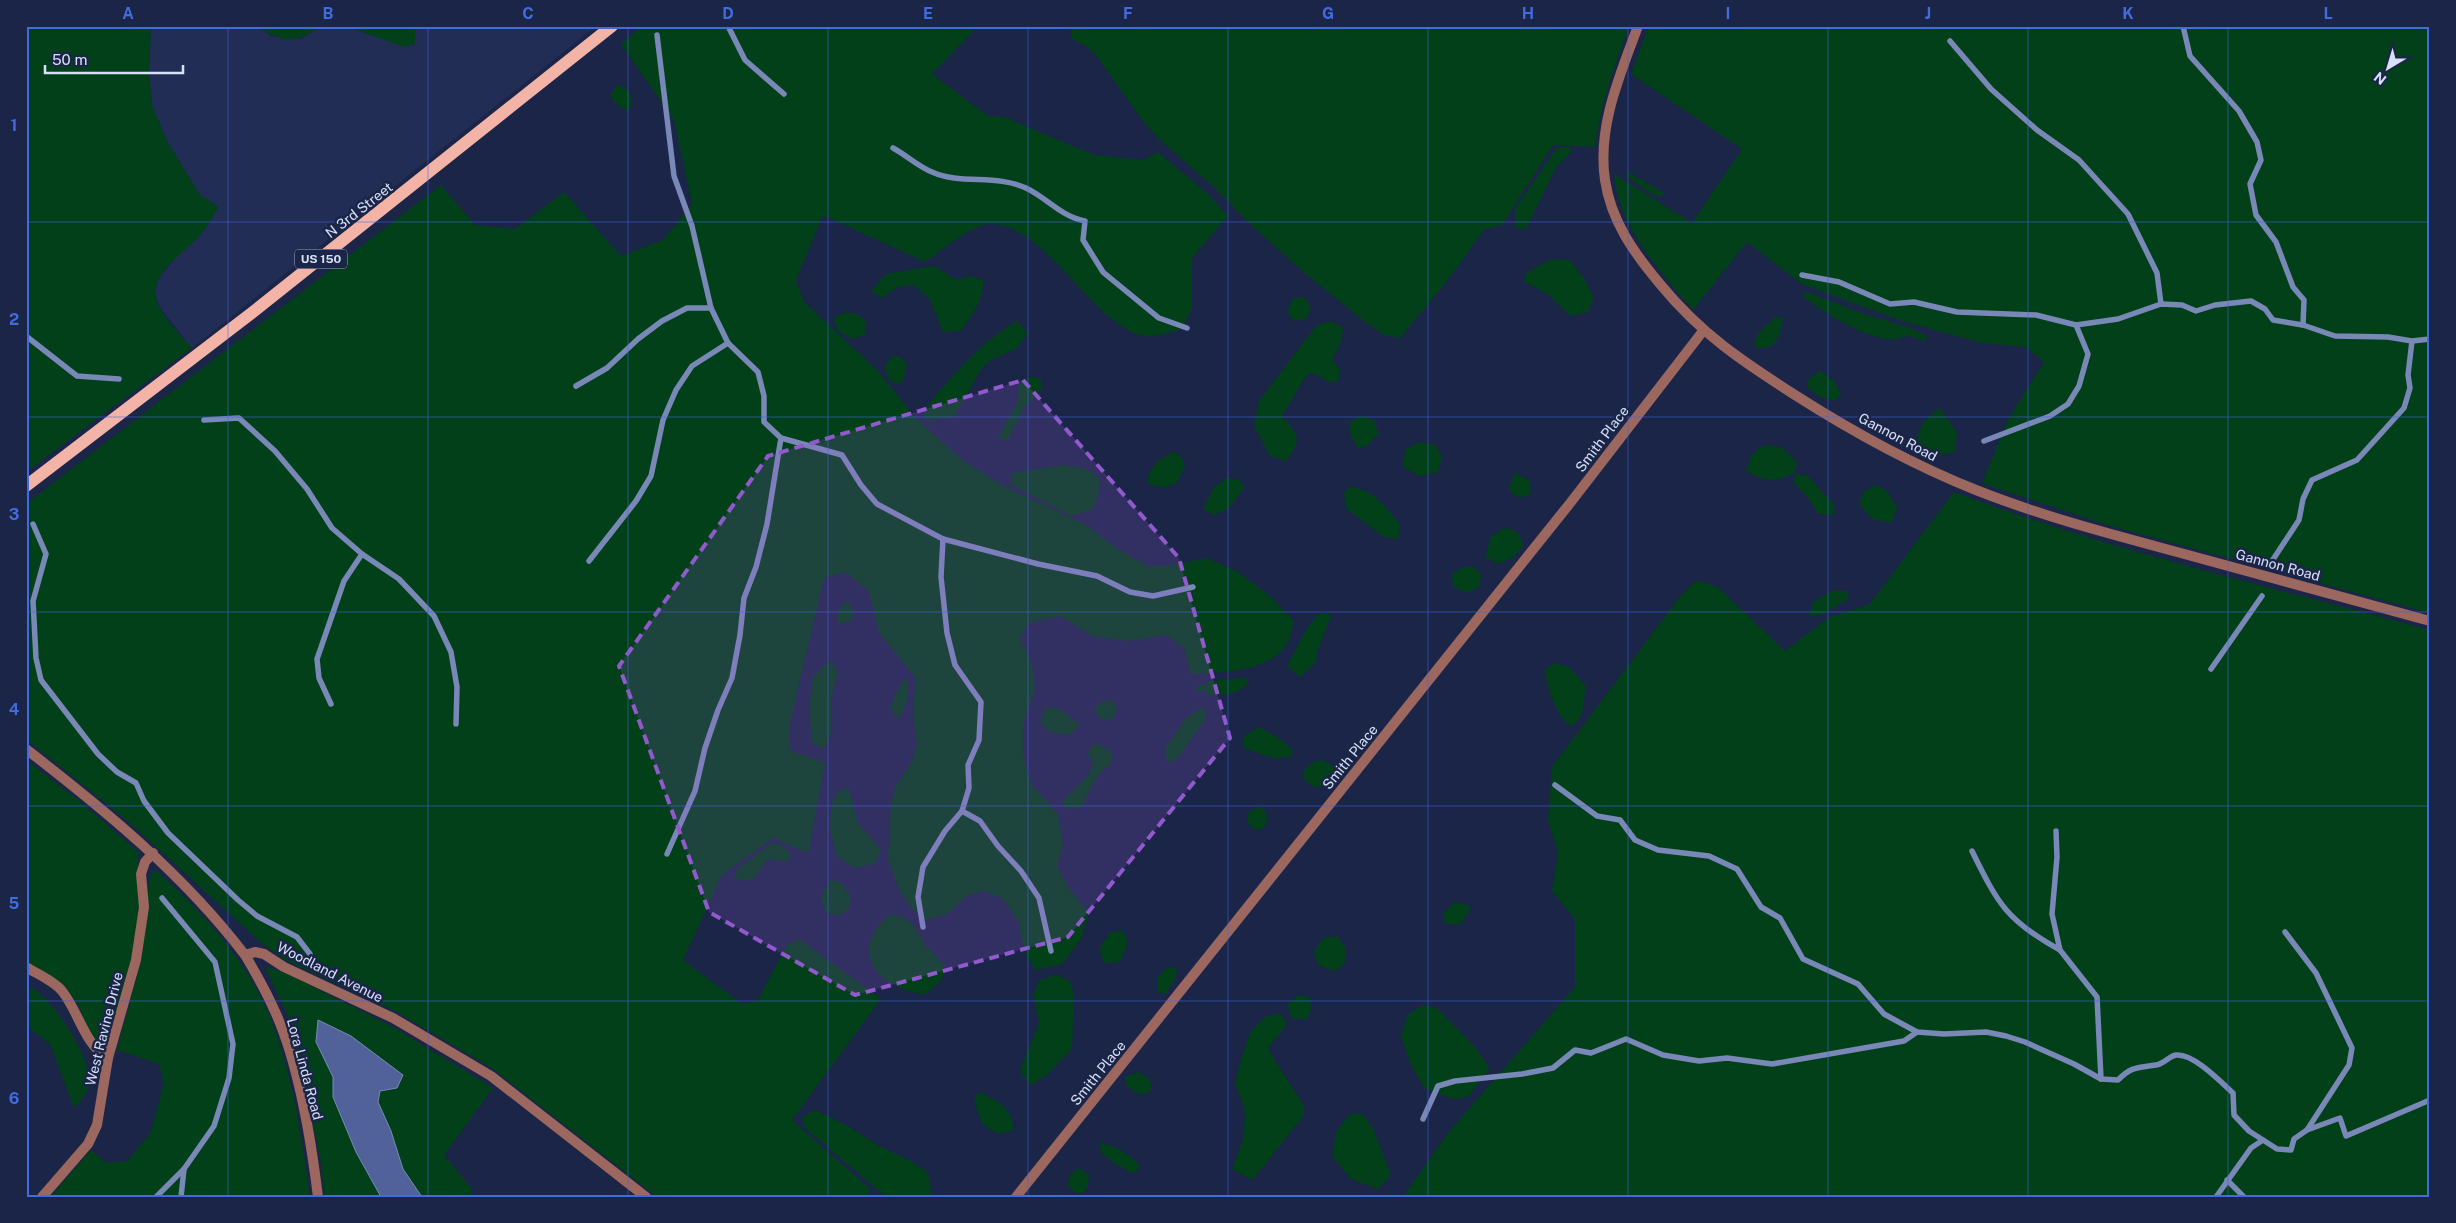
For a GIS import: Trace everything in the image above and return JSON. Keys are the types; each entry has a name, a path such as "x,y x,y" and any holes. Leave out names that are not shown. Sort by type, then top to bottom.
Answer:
{"main road":[{"name":"N 3rd Street","path":"26,486 277,294 612,26"}],"street":[{"name":"Gannon Road","path":"1638,26 1614,95 1607,124 1604,154 1608,196 1615,218 1648,271 1684,314 1703,331 1761,373 1855,431 1912,461 1980,491 2104,532 2430,621"},
{"name":"Smith Place","path":"1016,1197 1571,502 1703,331"},
{"path":"26,749 83,793 153,852 221,924 245,955"},
{"name":"West Ravine Drive","path":"42,1197 88,1144 97,1124 108,1058 136,960 144,907 141,874 144,862 153,852"},
{"name":"Woodland Avenue","path":"245,955 255,952 264,954 284,966 393,1018 491,1076 646,1197"},
{"name":"Lora Linda Road","path":"245,955 278,1018 298,1082 314,1160 318,1197"},
{"path":"26,968 61,989 74,1007 84,1031 98,1053 108,1058"}],"highlighted area":[{"path":"1023,380 1179,558 1230,738 1068,937 855,995 709,912 619,666 768,456"}],"shaded area":[{"path":"151,26 255,26 273,37 301,39 322,26 346,26 369,35 416,30 415,26 596,26 192,348 159,306 155,292 159,278 174,260 200,195 167,141 152,105 149,74"},
{"path":"318,1020 351,1036 403,1075 397,1088 380,1091 378,1102 391,1131 403,1169 422,1197 381,1197 356,1152 333,1097 333,1077 316,1042"}],"green space":[{"path":"26,26 151,26 149,74 152,105 167,141 200,195 219,207 202,233 169,265 157,283 156,293 161,310 168,322 192,348 26,472"},
{"path":"255,26 322,26 304,36 289,40 274,36"},
{"path":"346,26 415,26 415,44 404,47"},
{"path":"642,26 978,26 932,74 988,116 1004,117 1094,155 1143,160 1158,152 1208,194 1228,216 1192,258 1192,308 1182,329 1158,335 1140,335 1116,322 1046,253 1028,238 1009,228 990,224 983,225 966,233 925,262 823,215 796,280 804,302 876,369 916,418 962,460 1002,485 1086,525 1116,548 1149,567 1173,565 1207,558 1238,572 1270,596 1294,621 1289,640 1281,651 1271,659 1246,669 1191,674 1184,648 1166,635 1128,641 1093,636 1060,616 1029,623 1020,637 1032,664 1035,689 1023,725 1023,756 1031,784 1058,814 1063,846 1057,867 1071,891 1089,913 1081,939 1062,964 1035,970 1024,951 1019,922 1002,898 982,891 966,896 949,913 927,920 909,906 898,887 888,859 891,805 896,786 913,760 917,744 913,713 916,678 879,633 869,591 845,572 824,578 789,727 789,750 825,763 808,853 773,838 722,875 683,960 742,1004 758,1000 787,945 799,939 881,999 792,1120 871,1190 865,1197 657,1197 493,1069 393,1010 285,960 264,945 130,823 26,739 26,504 441,185 475,225 515,229 564,192 621,256 663,240 692,204 674,120 621,44"},
{"path":"1070,26 1629,26 1604,101 1595,147 1553,145 1502,225 1484,230 1448,280 1400,338 1384,335 1369,325 1301,270 1249,223 1215,188 1160,140 1142,120 1096,55 1086,46 1072,39"},
{"path":"1649,26 2430,26 2430,613 2107,525 1982,483 2009,418 2044,362 2026,347 1982,343 1902,321 1802,284 1747,242 1693,310 1654,264 1632,230 1617,194 1614,174 1692,223 1742,149 1631,74"},
{"path":"617,85 629,92 631,107 627,111 615,103 610,95"},
{"path":"1570,147 1571,152 1556,168 1526,229 1515,228 1515,209 1556,149"},
{"path":"1628,172 1664,193 1660,197 1652,194 1626,176"},
{"path":"1552,259 1570,260 1585,280 1594,298 1588,312 1570,316 1549,295 1524,281 1527,272"},
{"path":"934,266 957,280 969,276 983,280 982,294 979,301 961,331 943,332 930,300 914,285 898,287 881,298 871,291 886,274"},
{"path":"1808,292 1858,312 1911,328 1928,337 1923,341 1910,336 1886,339 1852,328 1802,296"},
{"path":"1305,297 1311,307 1307,318 1294,321 1287,312 1293,298"},
{"path":"845,312 858,314 865,321 865,334 853,339 839,332 833,319"},
{"path":"1775,317 1783,318 1776,342 1767,347 1754,347 1757,335"},
{"path":"1017,321 1028,333 1017,348 991,360 981,369 954,417 925,421 924,411 955,373 978,350"},
{"path":"1330,321 1343,327 1342,339 1332,360 1340,370 1338,382 1328,382 1314,373 1306,376 1282,416 1295,433 1295,447 1286,461 1270,456 1254,426 1259,401 1316,326"},
{"path":"892,356 901,357 907,365 904,379 899,384 889,380 885,366"},
{"path":"1820,371 1834,380 1841,395 1834,400 1820,397 1807,387 1809,378"},
{"path":"1029,377 1041,379 1042,389 1024,408 1007,441 998,438 1018,401 1019,383"},
{"path":"1940,408 1957,433 1955,451 1937,457 1916,446 1918,434 1923,424"},
{"path":"1361,415 1373,420 1379,433 1366,447 1358,448 1351,436 1349,423"},
{"path":"1419,442 1435,445 1442,456 1438,472 1420,476 1403,467 1405,450"},
{"path":"1764,445 1781,447 1798,463 1793,474 1780,479 1769,480 1746,471 1752,454"},
{"path":"1174,452 1180,456 1185,465 1177,483 1163,488 1147,483 1152,468 1164,457"},
{"path":"1064,465 1084,469 1096,476 1099,482 1099,489 1093,509 1071,516 1010,484 1012,473"},
{"path":"1514,473 1529,480 1531,493 1520,498 1509,490"},
{"path":"1795,474 1808,476 1835,506 1833,516 1817,513 1810,500 1794,483"},
{"path":"1227,478 1239,480 1245,486 1230,507 1214,515 1203,509 1214,487"},
{"path":"1876,485 1888,492 1897,508 1891,523 1872,519 1859,503 1864,491"},
{"path":"1349,487 1366,491 1379,500 1400,525 1398,539 1384,537 1346,508 1344,494"},
{"path":"1954,492 2012,513 2130,550 2430,630 2430,1197 1403,1197 1448,1133 1575,987 1575,919 1552,891 1558,852 1548,820 1552,767 1682,594 1698,580 1719,588 1785,651 1828,618 1870,604"},
{"path":"1504,528 1517,533 1523,545 1514,557 1498,564 1485,557 1491,537"},
{"path":"1464,567 1475,567 1481,576 1479,587 1467,593 1453,586 1452,574"},
{"path":"1831,591 1847,591 1849,598 1822,615 1809,616 1813,602"},
{"path":"848,601 853,609 852,621 839,624 839,611"},
{"path":"1320,613 1332,615 1317,651 1316,662 1300,677 1287,666 1307,628"},
{"path":"826,663 833,663 838,673 831,698 831,733 824,749 812,743 809,711 812,679"},
{"path":"1554,663 1569,667 1586,686 1582,715 1572,727 1556,709 1548,686 1544,670"},
{"path":"906,678 908,683 907,700 903,711 897,719 890,707 900,685"},
{"path":"1245,678 1249,683 1230,694 1208,694 1194,688 1212,681"},
{"path":"1113,700 1117,710 1112,719 1101,720 1094,709 1101,702"},
{"path":"1204,707 1206,718 1178,758 1167,763 1165,749 1187,717"},
{"path":"1046,708 1060,709 1080,725 1069,735 1050,732 1040,722"},
{"path":"1259,727 1282,740 1293,751 1291,757 1272,758 1244,748 1244,736"},
{"path":"1095,743 1112,751 1112,763 1097,778 1081,808 1065,809 1063,801 1088,776 1093,762 1087,753"},
{"path":"26,760 83,804 139,853 139,907 136,943 123,996 106,1047 101,1046 88,1029 78,1004 64,985 26,962"},
{"path":"1323,760 1337,769 1328,786 1314,787 1302,777 1303,773 1309,765"},
{"path":"845,788 849,790 858,823 881,850 874,864 853,868 837,856 830,830 831,805 837,793"},
{"path":"1259,806 1266,812 1267,823 1261,830 1254,829 1247,822 1248,813"},
{"path":"772,843 781,845 791,854 787,862 767,859 758,874 751,880 734,878 738,869"},
{"path":"157,871 208,921 238,959 262,1000 272,1022 286,1065 300,1130 310,1197 50,1197 91,1150 106,1163 128,1161 151,1132 164,1083 159,1064 117,1050 142,958 149,881 151,874"},
{"path":"831,880 842,883 850,896 850,908 838,916 825,912 821,896"},
{"path":"1455,902 1470,906 1469,912 1459,925 1445,923 1443,913"},
{"path":"892,914 911,923 928,948 944,965 942,980 924,995 901,988 885,980 871,960 869,951 873,934 878,926"},
{"path":"1122,930 1128,942 1120,962 1104,963 1099,949 1110,933"},
{"path":"1337,936 1346,948 1345,963 1335,971 1318,965 1314,952 1323,938"},
{"path":"267,967 286,973 393,1027 493,1088 444,1155 471,1188 471,1197 325,1197 320,1158 304,1078 287,1013 266,970"},
{"path":"1175,967 1177,975 1166,994 1157,992 1157,978 1167,968"},
{"path":"1056,975 1069,980 1074,994 1072,1049 1048,1074 1030,1086 1020,1070 1039,1023 1033,994 1040,980"},
{"path":"26,986 35,990 46,999 56,1011 75,1040 82,1055 89,1078 88,1087 83,1098 74,1108 50,1044 26,1025"},
{"path":"1298,995 1310,997 1311,1010 1306,1020 1292,1018 1287,1005"},
{"path":"1424,1005 1438,1009 1475,1047 1490,1069 1468,1097 1452,1099 1424,1088 1410,1063 1401,1035 1408,1014"},
{"path":"1280,1013 1287,1024 1268,1049 1304,1106 1304,1115 1252,1180 1232,1169 1244,1137 1245,1110 1235,1083 1251,1031 1265,1017"},
{"path":"1138,1072 1150,1079 1152,1090 1142,1095 1127,1087 1125,1077"},
{"path":"978,1092 997,1101 1007,1110 1013,1122 1014,1130 999,1134 983,1125 974,1102"},
{"path":"815,1110 848,1126 879,1146 909,1160 927,1172 930,1181 931,1197 886,1197 804,1127 802,1117"},
{"path":"1361,1113 1373,1128 1391,1175 1378,1189 1351,1179 1332,1156 1336,1132 1349,1115"},
{"path":"1100,1143 1123,1152 1133,1159 1140,1168 1132,1173 1114,1163 1101,1152"},
{"path":"1078,1168 1089,1176 1088,1188 1080,1195 1068,1187 1069,1176"}],"waterway":[{"path":"728,26 745,60 784,94"},
{"path":"2183,26 2190,56 2239,111 2257,142 2261,160 2250,184 2256,215 2276,242 2293,287 2304,300 2303,325"},
{"path":"657,35 674,176 692,226 711,308 728,343 758,372 764,396 764,422 781,438 842,455 861,485 877,504 943,539 1038,564 1097,576 1130,592 1153,596 1193,587"},
{"path":"1950,41 1991,89 2037,130 2079,160 2128,214 2157,273 2161,304"},
{"path":"893,148 922,167 943,176 1003,181 1026,188 1069,216 1085,221 1083,240 1103,272 1159,318 1187,328"},
{"path":"1802,275 1839,282 1890,304 1914,302 1957,312 2036,315 2076,325 2118,319 2161,304 2182,305 2196,311 2215,305 2251,301 2265,309 2273,320 2303,325 2335,336 2388,337 2412,341 2430,339"},
{"path":"576,386 607,368 638,339 662,321 687,308 711,308"},
{"path":"1984,441 2050,416 2068,404 2079,386 2088,354 2076,325"},
{"path":"26,336 77,376 119,379"},
{"path":"2272,561 2299,520 2303,499 2312,480 2357,460 2404,408 2410,388 2408,375 2412,341"},
{"path":"589,561 636,501 651,476 663,420 676,390 692,366 728,343"},
{"path":"204,420 239,418 275,451 307,489 332,528 362,554 399,579 434,616 451,652 457,687 456,724"},
{"path":"667,854 695,791 705,748 718,710 732,678 740,635 744,598 756,567 767,524 781,438"},
{"path":"33,524 46,554 33,601 36,658 41,680 98,754 117,772 136,783 144,801 168,833 238,900 257,916 297,937 310,954"},
{"path":"923,927 918,897 923,867 945,831 962,811 969,788 968,765 979,740 981,702 955,665 947,633 941,577 943,539"},
{"path":"331,704 319,678 317,659 344,581 362,554"},
{"path":"2211,669 2262,596"},
{"path":"1555,785 1597,816 1620,820 1635,840 1658,850 1709,856 1737,869 1761,907 1780,918 1803,959 1858,984 1884,1014 1917,1032 1944,1034 1986,1032 2006,1036 2025,1042 2074,1064 2101,1079 2118,1080 2135,1068 2159,1064 2176,1055 2190,1058 2214,1075 2233,1093 2234,1115 2249,1131 2263,1140"},
{"path":"962,811 980,821 998,846 1021,871 1039,898 1051,951"},
{"path":"2056,831 2057,857 2052,914 2060,950 2097,997 2101,1079"},
{"path":"1972,851 1989,885 2006,910 2028,930 2060,950"},
{"path":"156,1197 184,1169 214,1126 229,1078 233,1044 215,962 162,898"},
{"path":"2285,932 2316,973 2352,1048 2349,1065 2307,1130"},
{"path":"1423,1119 1438,1086 1455,1081 1522,1074 1553,1068 1575,1050 1591,1053 1626,1039 1663,1055 1699,1061 1727,1058 1772,1064 1904,1041 1917,1032"},
{"path":"2216,1197 2251,1148 2263,1140 2277,1149 2291,1150 2294,1139 2307,1130 2340,1118 2346,1136 2430,1100"},
{"path":"181,1197 184,1169"},
{"path":"2227,1180 2244,1197"}]}
